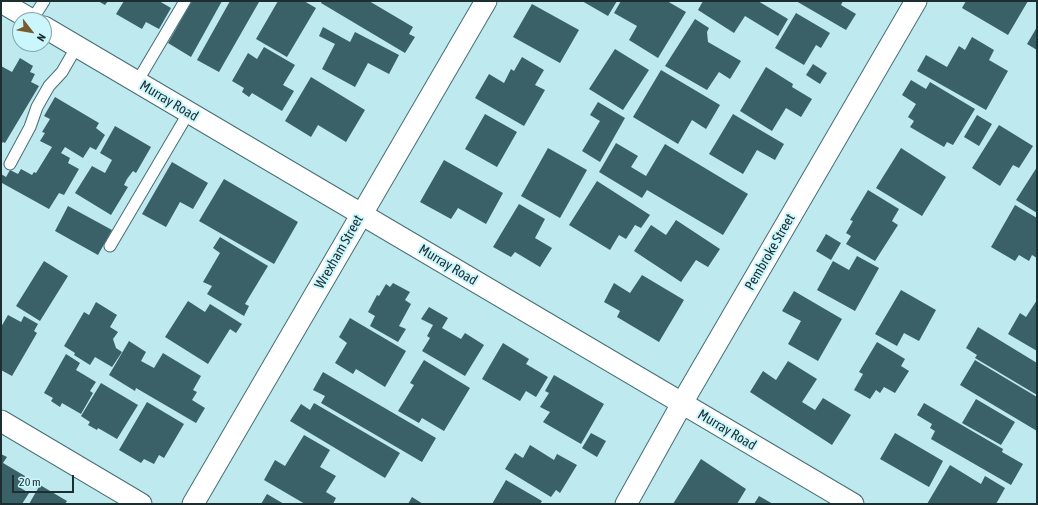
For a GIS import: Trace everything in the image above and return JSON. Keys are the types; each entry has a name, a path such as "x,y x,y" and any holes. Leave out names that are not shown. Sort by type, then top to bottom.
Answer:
{"street":[{"name":"Wrexham Street","path":"193,504 486,1"},
{"name":"Pembroke Street","path":"626,504 682,403 916,1"},
{"path":"1,2 18,12"},
{"name":"Murray Road","path":"52,32 852,504"},
{"path":"1,421 141,504"}],"lane":[{"path":"37,12 44,1"},
{"path":"137,82 185,1"},
{"path":"10,164 30,127 37,107 49,86 62,72 77,46"},
{"path":"110,246 189,112"}],"building":[{"path":"98,1 108,1 105,5"},
{"path":"124,1 159,1 171,8 159,29 146,22 142,29 116,14"},
{"path":"192,1 222,1 191,57 168,43"},
{"path":"230,1 259,2 219,72 197,60"},
{"path":"278,1 304,1 316,8 287,57 256,39"},
{"path":"322,1 369,1 413,27 409,34 415,37 405,53 321,3"},
{"path":"582,1 617,1 608,16"},
{"path":"621,1 667,1 686,12 658,58 629,40 637,26 614,13"},
{"path":"703,1 758,1 788,19 778,36 745,16 734,33 698,10"},
{"path":"796,1 843,1 841,5 856,14 846,30"},
{"path":"966,1 1028,1 1008,35 962,8"},
{"path":"532,4 579,30 560,63 513,37"},
{"path":"796,13 830,33 821,48 816,45 804,65 775,48"},
{"path":"695,19 709,28 707,32 708,42 741,61 730,79 719,72 707,90 665,66"},
{"path":"323,27 350,42 355,32 399,55 389,74 368,63 355,87 322,69 335,44 319,36"},
{"path":"1037,27 1037,50 1027,44"},
{"path":"972,37 994,50 989,60 1008,71 986,110 917,71 926,55 947,67 959,46 965,50"},
{"path":"264,47 295,65 283,85 294,91 282,111 252,93 249,97 242,92 244,88 232,81 248,53 257,59"},
{"path":"615,49 649,70 623,110 589,89"},
{"path":"522,57 544,70 535,85 545,90 524,126 475,98 489,74 504,83 511,69 514,71"},
{"path":"20,58 33,66 30,72 35,74 31,82 39,86 5,143 3,142 1,144 1,66 12,72"},
{"path":"813,64 827,73 820,84 806,75"},
{"path":"766,67 793,84 792,87 812,99 801,117 786,108 772,131 740,111"},
{"path":"661,70 720,105 706,129 692,120 678,144 633,117"},
{"path":"311,77 365,110 346,142 318,125 311,137 285,121"},
{"path":"911,80 926,89 930,82 975,109 953,145 947,142 944,147 910,127 914,121 908,117 916,104 902,95"},
{"path":"55,97 99,123 96,128 105,135 96,150 90,147 83,158 65,147 61,153 70,158 68,163 79,169 64,195 59,193 49,209 2,183 1,185 1,174 6,177 10,170 18,174 21,169 32,175 34,172 36,173 52,147 40,141 45,133 42,132 50,119 44,116"},
{"path":"598,102 625,118 600,162 582,151 600,121 590,115"},
{"path":"485,114 517,132 497,167 465,149"},
{"path":"733,114 784,144 775,160 757,150 743,174 709,154"},
{"path":"977,115 992,124 979,146 964,137"},
{"path":"999,125 1033,146 1019,168 1013,165 1000,186 972,168"},
{"path":"115,126 151,147 136,173 133,171 127,179 124,185 128,187 111,215 75,193 92,166 105,173 112,160 100,153"},
{"path":"616,143 638,156 631,167 646,176 665,144 748,194 723,235 647,190 642,198 599,172"},
{"path":"548,148 587,170 560,218 521,196"},
{"path":"901,148 946,177 922,216 876,188"},
{"path":"444,160 503,193 486,224 458,208 451,219 420,202"},
{"path":"172,162 208,183 193,209 180,202 166,227 142,214"},
{"path":"1037,167 1037,213 1016,200"},
{"path":"224,179 298,222 274,264 199,221"},
{"path":"597,181 650,215 641,228 635,225 626,239 619,235 610,250 569,225"},
{"path":"868,190 899,209 892,221 898,225 875,261 846,244 851,236 846,233 853,221 850,220"},
{"path":"519,204 545,219 535,238 552,248 540,267 515,252 511,257 493,247"},
{"path":"1015,205 1037,218 1037,258 1032,255 1029,261 1019,255 1015,261 991,247"},
{"path":"68,206 112,230 98,255 55,231"},
{"path":"676,220 720,249 708,267 696,260 681,282 634,251 651,225 666,235"},
{"path":"826,234 841,243 831,260 816,251"},
{"path":"220,237 268,266 245,304 249,306 244,316 207,294 212,286 203,282 220,253 213,248"},
{"path":"857,256 879,268 855,311 817,290 833,261 849,270"},
{"path":"44,261 68,276 40,321 16,306"},
{"path":"642,275 684,300 659,342 617,317 620,311 604,302 614,283 630,293"},
{"path":"393,283 410,292 405,300 411,304 399,326 406,329 398,342 370,326 375,316 368,312 377,295 379,296 386,284 390,287"},
{"path":"901,290 936,310 919,341 904,333 897,346 875,334"},
{"path":"794,291 842,319 818,361 788,344 801,321 782,311"},
{"path":"1037,300 1037,351 1008,334 1020,313 1026,317"},
{"path":"188,301 205,312 210,304 242,324 236,333 230,329 208,364 165,337"},
{"path":"96,302 117,315 110,327 118,332 113,339 116,348 122,352 112,367 95,357 90,365 74,355 75,353 64,346 84,312 89,315"},
{"path":"429,307 448,318 442,328 461,339 465,333 484,345 465,376 422,351 430,338 427,336 433,325 421,319"},
{"path":"8,315 21,322 24,316 38,324 34,331 37,333 12,376 1,370 1,327"},
{"path":"350,318 406,351 385,387 356,369 353,374 335,363 347,343 339,337"},
{"path":"978,327 1037,363 1037,395 975,358 977,355 966,348"},
{"path":"129,341 146,352 141,361 154,368 163,353 201,376 193,390 197,392 192,400 205,408 196,423 136,388 135,391 109,375"},
{"path":"877,342 905,359 901,366 909,371 895,393 884,387 880,393 876,390 870,399 854,390 863,374 859,372"},
{"path":"503,343 529,359 526,364 548,377 536,397 526,391 520,401 482,379"},
{"path":"66,354 80,363 76,370 96,382 90,391 93,393 81,414 62,403 60,407 51,401 53,398 44,393"},
{"path":"424,360 470,388 444,431 422,418 419,423 398,411 414,385 410,383"},
{"path":"975,360 1037,397 1037,431 960,385"},
{"path":"788,361 817,379 802,402 815,410 823,398 851,415 832,445 750,392 763,371 776,380"},
{"path":"323,372 436,438 422,462 321,403 325,396 313,390"},
{"path":"554,375 604,404 581,444 543,422 550,412 540,407 549,393 545,391"},
{"path":"101,383 138,405 117,439 98,428 97,430 88,425 90,422 81,416"},
{"path":"976,399 1015,422 1001,445 962,423"},
{"path":"147,402 184,424 164,458 159,455 154,464 144,459 141,463 119,450"},
{"path":"314,403 400,453 385,478 290,421 301,404 310,410"},
{"path":"924,403 1003,449 1002,452 1023,464 1011,485 931,439 935,431 930,428 932,424 917,415"},
{"path":"591,433 606,441 597,457 582,448"},
{"path":"895,433 943,461 929,487 880,459"},
{"path":"304,435 330,450 320,467 336,476 326,492 336,498 333,504 305,504 264,480 275,460 285,466"},
{"path":"530,445 554,460 557,454 577,465 560,493 556,490 551,497 505,469 515,453 523,458"},
{"path":"1,454 7,457 3,463 25,476 19,487 29,493 22,504 1,504"},
{"path":"701,459 746,489 737,504 673,504"},
{"path":"950,465 981,484 985,476 1005,488 996,504 927,504"},
{"path":"506,480 542,501 540,504 492,504"},
{"path":"40,485 67,501 65,504 29,504"},
{"path":"267,494 284,504 261,504"},
{"path":"759,496 773,504 754,504"},
{"path":"412,497 423,504 408,504"}]}
